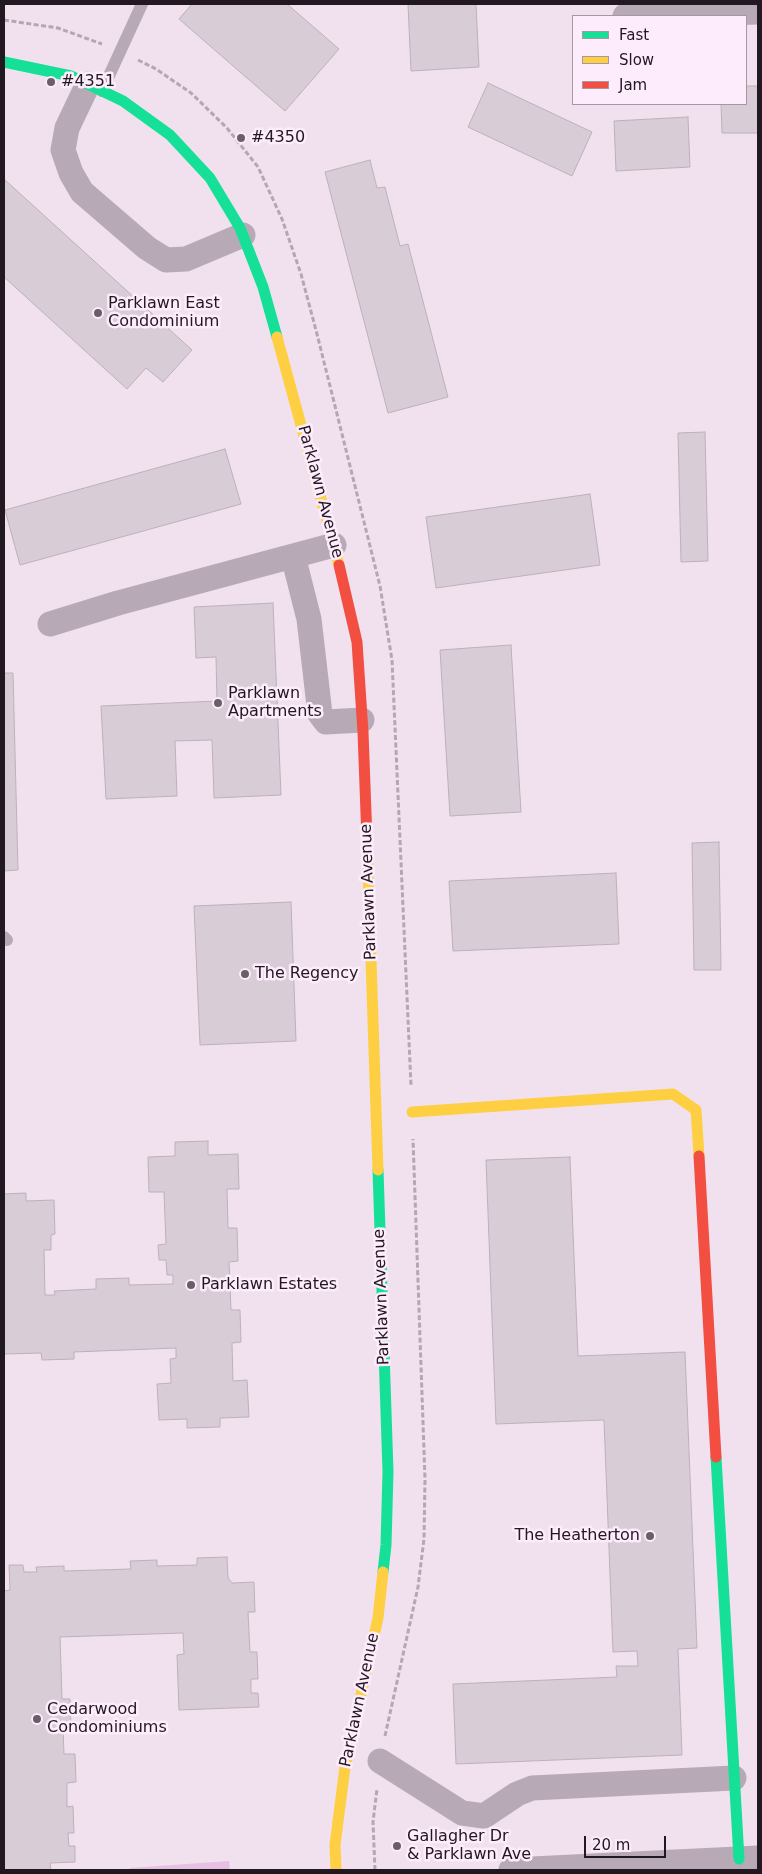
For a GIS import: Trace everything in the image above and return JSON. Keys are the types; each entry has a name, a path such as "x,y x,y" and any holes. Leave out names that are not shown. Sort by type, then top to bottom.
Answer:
{"street":[{"path":"658,15 758,12"},
{"name":"Parklawn Avenue","path":"4,62 14,62 71,76 123,101 170,135 210,178 243,235 263,287 334,545 357,642 362,720 388,1472 386,1545 378,1618 345,1767 335,1845 336,1870"},
{"path":"95,88 67,128 63,150 71,173 82,192 147,248 166,260 186,259 243,235"},
{"path":"50,624 118,603 334,545"},
{"path":"293,556 309,619 320,714 326,722 362,720"},
{"path":"412,1112 673,1094 696,1110 734,1778 748,1858 511,1870"},
{"path":"380,1761 462,1813 484,1816 517,1794 532,1788 734,1778"}],"lane":[{"path":"95,88 142,4"}],"path":[{"path":"375,1843 375,1870"}],"shaded area":[{"path":"229,1861 230,1870 130,1870 130,1868"}],"building":[{"path":"192,4 287,4 339,49 285,111 179,19"},
{"path":"408,4 476,4 479,67 411,71"},
{"path":"488,83 592,132 572,176 468,127"},
{"path":"747,86 758,86 758,133 722,133 721,105 747,105"},
{"path":"688,117 690,167 616,171 614,121"},
{"path":"370,160 377,188 385,187 400,246 408,244 448,397 388,413 325,172"},
{"name":"Parklawn East Condominium","path":"4,179 192,350 163,382 146,368 127,389 4,277"},
{"path":"705,432 708,561 681,562 678,433"},
{"path":"225,449 241,504 20,565 5,510"},
{"path":"590,494 600,565 436,588 426,517"},
{"name":"Parklawn Apartments","path":"273,603 281,795 214,798 212,740 175,741 177,796 106,799 101,706 217,701 216,657 196,658 194,607"},
{"path":"511,645 521,812 450,816 440,650"},
{"path":"4,673 13,673 18,870 4,871"},
{"path":"719,842 721,970 694,970 692,843"},
{"path":"616,873 619,944 453,951 449,881"},
{"name":"The Regency","path":"291,902 296,1041 200,1045 194,906"},
{"name":"Parklawn Estates","path":"208,1141 208,1155 238,1154 239,1189 227,1189 228,1228 237,1228 238,1261 229,1262 231,1310 240,1310 241,1342 232,1343 233,1381 247,1380 249,1417 220,1418 220,1427 187,1428 187,1419 159,1420 157,1384 171,1383 170,1359 176,1358 176,1348 74,1352 74,1359 42,1360 41,1353 4,1354 4,1194 26,1193 26,1201 54,1200 55,1234 51,1235 51,1250 44,1250 45,1295 55,1295 54,1291 96,1289 96,1279 129,1278 129,1285 173,1284 173,1275 167,1275 166,1260 159,1260 158,1245 166,1244 164,1192 149,1192 148,1157 175,1156 175,1142"},
{"name":"The Heatherton","path":"570,1157 578,1356 685,1352 697,1648 678,1649 682,1755 456,1764 453,1684 617,1677 616,1666 638,1666 637,1651 613,1652 604,1420 496,1424 486,1160"},
{"name":"Cedarwood Condominiums","path":"227,1557 228,1578 232,1583 254,1582 255,1612 248,1612 250,1652 257,1652 258,1679 251,1679 251,1693 258,1693 259,1707 179,1710 177,1655 184,1654 183,1633 60,1637 62,1699 70,1699 71,1728 63,1728 64,1754 75,1754 76,1782 67,1783 67,1807 73,1806 74,1833 68,1833 69,1846 75,1846 75,1862 50,1863 51,1870 4,1870 4,1591 10,1590 9,1565 23,1565 24,1572 37,1572 36,1567 64,1566 64,1571 131,1569 130,1561 157,1560 157,1566 197,1565 197,1558"}],"traffic: fast":[{"path":"4,62 71,76 123,101 170,135 210,178 240,228 263,287 277,337"},
{"path":"378,1170 388,1472 386,1545 383,1572"},
{"path":"716,1457 739,1859"}],"traffic: slow":[{"path":"277,337 339,565"},
{"path":"367,840 378,1170"},
{"path":"412,1112 673,1094 696,1110 699,1156"},
{"path":"336,1870 335,1845 345,1767 378,1618 383,1572"}],"traffic: jam":[{"path":"339,565 357,642 367,840"},
{"path":"699,1156 716,1457"}],"place":[{"name":"#4351","path":"51,82"},
{"name":"#4350","path":"241,138"},
{"name":"Parklawn East Condominium","path":"98,313"},
{"name":"Parklawn Apartments","path":"218,703"},
{"name":"The Regency","path":"245,974"},
{"name":"Parklawn Estates","path":"191,1285"},
{"name":"The Heatherton","path":"650,1536"},
{"name":"Cedarwood Condominiums","path":"37,1719"},
{"name":"Gallagher Dr & Parklawn Ave","path":"397,1846"}]}
